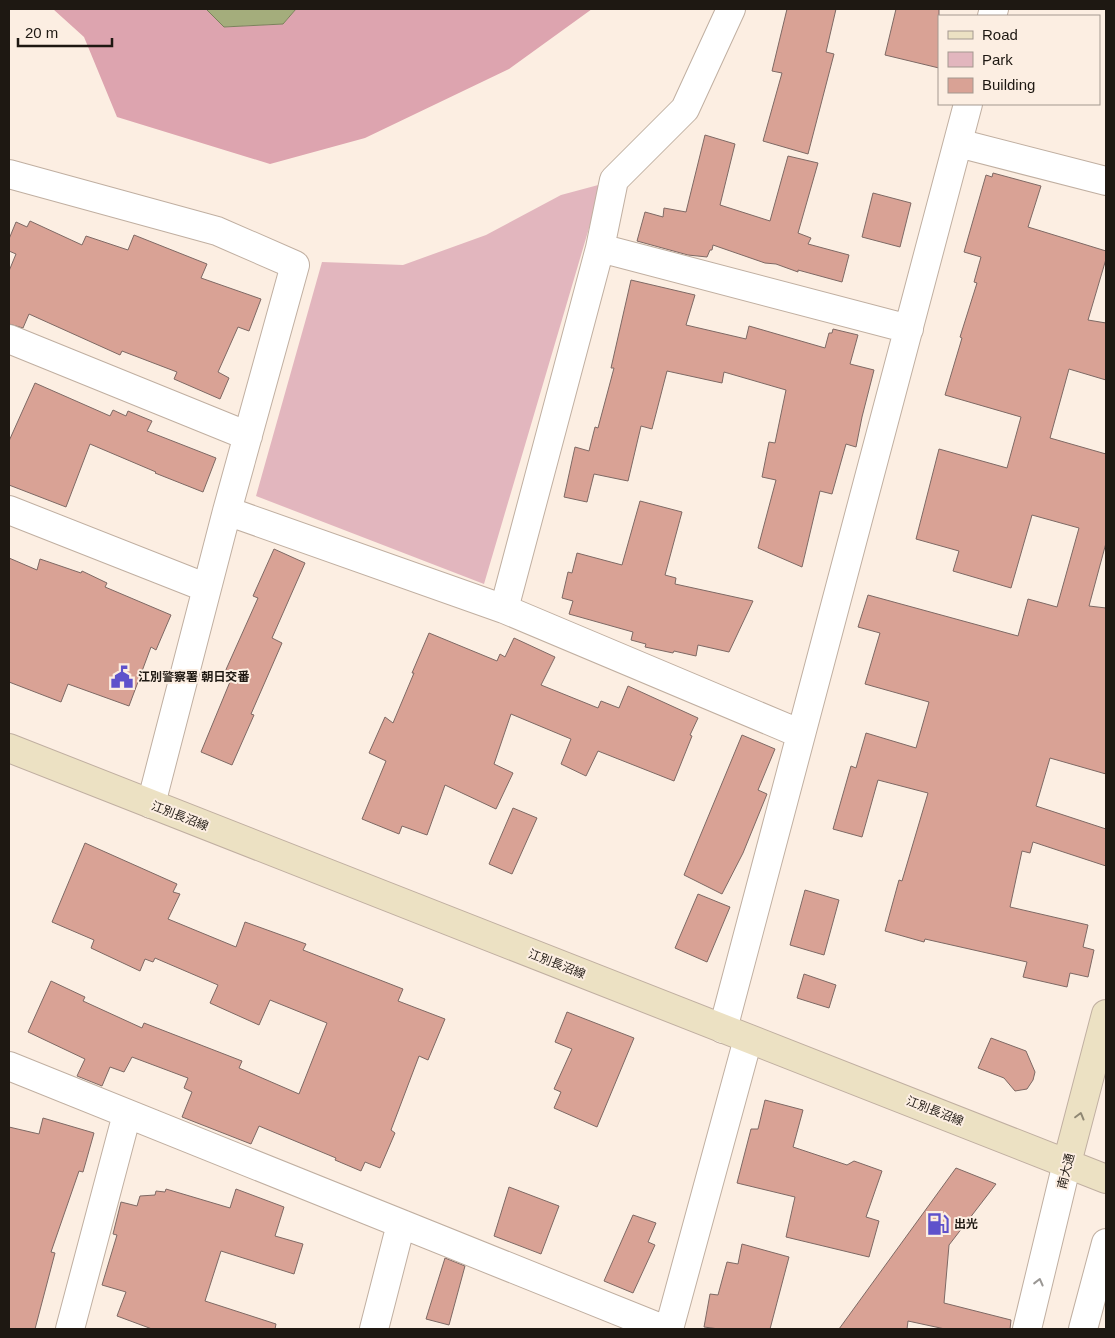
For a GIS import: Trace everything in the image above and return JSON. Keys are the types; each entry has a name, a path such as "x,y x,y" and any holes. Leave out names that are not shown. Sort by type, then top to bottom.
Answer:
{"main road":[{"name":"江別長沼線","path":"9,748 1106,1179"},
{"name":"南大通","path":"1068,1163 1106,1014"}],"street":[{"path":"504,609 600,248 614,180 685,109 731,9"},
{"path":"723,1029 968,105"},
{"path":"958,143 1106,181"},
{"path":"9,174 217,231 295,265 227,511 151,804"},
{"path":"600,248 909,329"},
{"path":"9,339 248,436"},
{"path":"9,510 207,588"},
{"path":"227,511 504,609 801,734"},
{"path":"669,1329 748,1039"},
{"path":"9,1066 662,1329"},
{"path":"70,1329 127,1114"},
{"name":"南大通","path":"1027,1329 1068,1163"},
{"path":"374,1329 402,1224"},
{"path":"1084,1329 1106,1243"}],"green space":[{"path":"602,184 484,584 256,496 322,262 403,265 486,235 561,195"}],"shaded area":[{"path":"53,9 206,9 224,27 283,24 296,9 592,9 509,69 365,138 270,164 117,117 84,37"},
{"path":"206,9 296,9 283,24 224,27"}],"building":[{"path":"787,9 836,9 826,52 834,54 808,154 763,141 782,73 772,71"},
{"path":"896,9 939,9 938,68 885,55"},
{"path":"705,135 735,144 720,205 770,221 788,156 818,163 798,233 811,238 808,244 849,255 842,282 798,270 798,272 776,264 765,263 713,245 707,257 688,255 637,241 645,212 663,217 664,208 686,212"},
{"path":"993,173 1041,186 1028,227 1106,251 1106,259 1088,320 1106,323 1106,380 1069,369 1050,438 1106,454 1106,543 1089,606 1106,608 1106,774 1050,758 1036,806 1106,829 1106,866 1033,842 1030,853 1022,851 1010,907 1088,925 1083,947 1094,950 1088,977 1070,973 1067,987 1023,977 1027,962 925,939 924,942 885,931 899,880 902,881 928,793 878,780 862,837 833,829 851,766 856,768 866,733 916,748 929,702 865,684 880,633 858,627 868,595 1018,636 1028,599 1057,607 1079,528 1032,515 1011,588 953,571 959,551 916,539 939,449 1007,468 1021,417 945,395 962,338 960,337 977,283 974,282 981,257 964,252 986,175 992,177"},
{"path":"873,193 911,203 900,247 862,237"},
{"path":"30,221 82,245 86,236 128,250 134,235 207,264 201,278 261,299 249,331 238,327 218,372 229,378 220,399 174,379 177,372 122,351 120,355 29,314 23,328 9,324 9,271 16,254 9,251 9,239 16,222 27,227"},
{"path":"631,280 695,295 686,325 746,339 749,326 825,348 829,333 832,333 833,329 858,335 850,364 874,370 856,447 846,444 832,494 820,491 802,567 758,548 776,480 762,477 769,442 775,443 786,390 724,372 722,383 667,371 652,429 641,426 628,481 594,474 587,502 564,497 575,447 589,451 595,427 598,428 614,368 611,368"},
{"path":"35,383 110,416 113,410 126,416 128,411 152,421 147,431 216,458 203,492 90,444 66,507 9,485 9,441"},
{"path":"640,501 682,512 665,575 676,578 675,584 753,601 729,652 698,645 696,656 645,647 646,644 631,640 633,632 569,614 573,601 562,598 568,572 572,573 577,553 622,565"},
{"path":"274,549 305,563 272,638 282,643 251,714 254,715 232,765 201,752 232,677 224,674 258,598 253,596"},
{"path":"9,558 37,570 40,559 81,573 82,571 107,583 105,587 171,615 156,650 151,647 129,706 68,684 61,702 9,682"},
{"path":"429,633 497,661 500,654 505,657 514,638 555,657 541,685 598,708 601,701 619,708 628,686 698,718 674,781 598,751 586,776 561,764 571,739 511,714 494,764 513,773 496,809 445,785 427,835 402,826 399,834 362,819 386,761 369,753 385,717 393,723"},
{"path":"742,735 775,749 758,790 767,794 743,853 722,894 684,875"},
{"path":"513,808 537,818 512,874 489,864"},
{"path":"85,843 177,884 173,892 180,894 168,919 236,947 245,922 306,944 303,950 403,989 398,1001 445,1019 428,1060 419,1056 391,1130 395,1133 380,1168 365,1162 361,1171 335,1160 336,1158 259,1126 251,1144 182,1117 192,1092 184,1088 188,1078 132,1057 124,1072 110,1067 102,1086 77,1076 85,1059 28,1032 51,981 85,997 83,1001 142,1028 144,1023 242,1061 239,1068 299,1094 327,1023 270,1000 259,1025 210,1003 218,985 155,958 153,962 145,959 140,971 91,948 94,940 52,922"},
{"path":"805,890 839,900 824,955 790,945"},
{"path":"698,894 730,907 707,962 675,948"},
{"path":"804,974 836,985 829,1008 797,998"},
{"path":"567,1012 634,1038 597,1127 554,1108 561,1092 554,1089 572,1049 555,1042"},
{"path":"991,1038 1026,1051 1035,1072 1033,1080 1027,1089 1015,1091 1004,1078 978,1068"},
{"path":"765,1100 803,1110 793,1147 847,1165 854,1161 882,1171 866,1217 879,1221 869,1257 786,1237 795,1197 737,1183 751,1129 758,1129"},
{"path":"43,1118 94,1133 83,1172 79,1171 51,1252 55,1253 35,1329 9,1329 9,1127 39,1134"},
{"path":"956,1168 996,1184 949,1245 944,1303 1011,1320 1010,1329 945,1329 908,1321 907,1329 839,1329"},
{"path":"509,1187 559,1206 541,1254 494,1236"},
{"path":"166,1189 230,1208 236,1189 284,1207 275,1236 303,1244 294,1274 221,1251 205,1301 276,1324 275,1329 152,1329 117,1316 126,1292 102,1285 117,1235 113,1234 121,1202 137,1206 140,1196 155,1195 156,1191 165,1192"},
{"path":"633,1215 656,1223 648,1242 655,1245 633,1293 604,1281"},
{"path":"742,1244 789,1257 770,1329 719,1329 704,1327 710,1294 718,1295 727,1262 738,1264"},
{"path":"445,1258 465,1266 449,1325 426,1319"}],"place":[{"name":"江別警察署 朝日交番","path":"122,677"},
{"name":"出光","path":"938,1224"}]}
